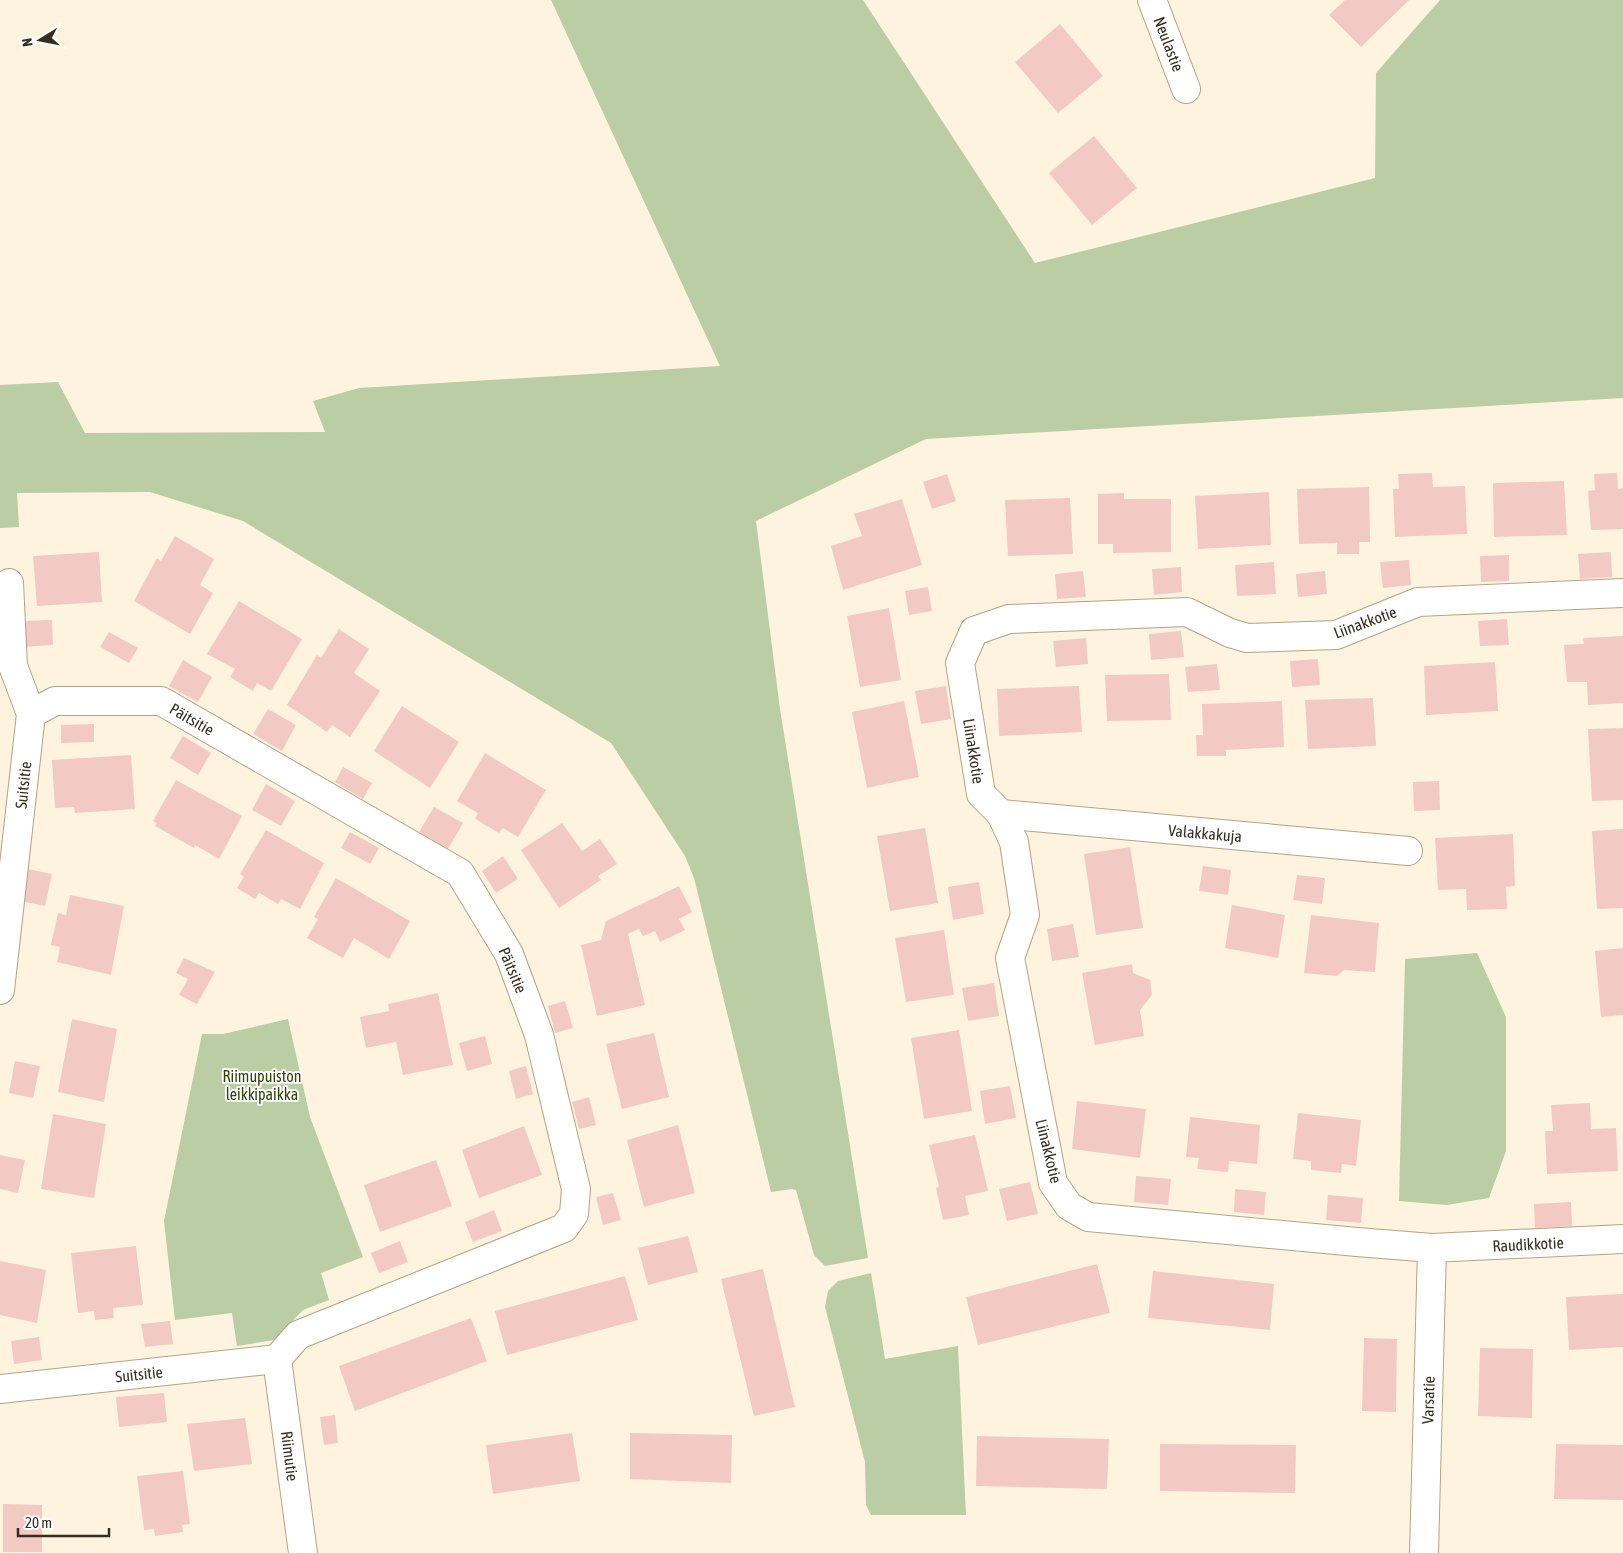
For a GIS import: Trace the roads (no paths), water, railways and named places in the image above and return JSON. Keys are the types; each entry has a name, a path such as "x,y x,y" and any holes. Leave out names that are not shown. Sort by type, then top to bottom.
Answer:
{"street":[{"name":"Neulastie","path":"1152,0 1186,88"},
{"name":"Suitsitie","path":"0,990 31,714 13,666 8,583"},
{"name":"Liinakkotie","path":"1432,1248 1088,1217 1069,1206 1053,1183 1010,958 1025,915 1014,842 1001,814 981,794 960,663 974,632 1009,619 1187,612 1230,633 1247,638 1336,635 1418,602 1623,593"},
{"name":"Päitsitie","path":"31,714 55,701 161,702 460,873 509,954 539,1035 576,1189 574,1214 564,1228 298,1335 277,1359"},
{"name":"Valakkakuja","path":"1001,814 1408,851"},
{"name":"Raudikkotie","path":"1432,1248 1623,1239"},
{"name":"Varsatie","path":"1424,1553 1432,1248"},
{"name":"Suitsitie","path":"0,1390 277,1359"},
{"name":"Riimutie","path":"277,1359 303,1553"}],"park label":[{"name":"Riimupuiston leikkipaikka","path":"262,1085"}]}
